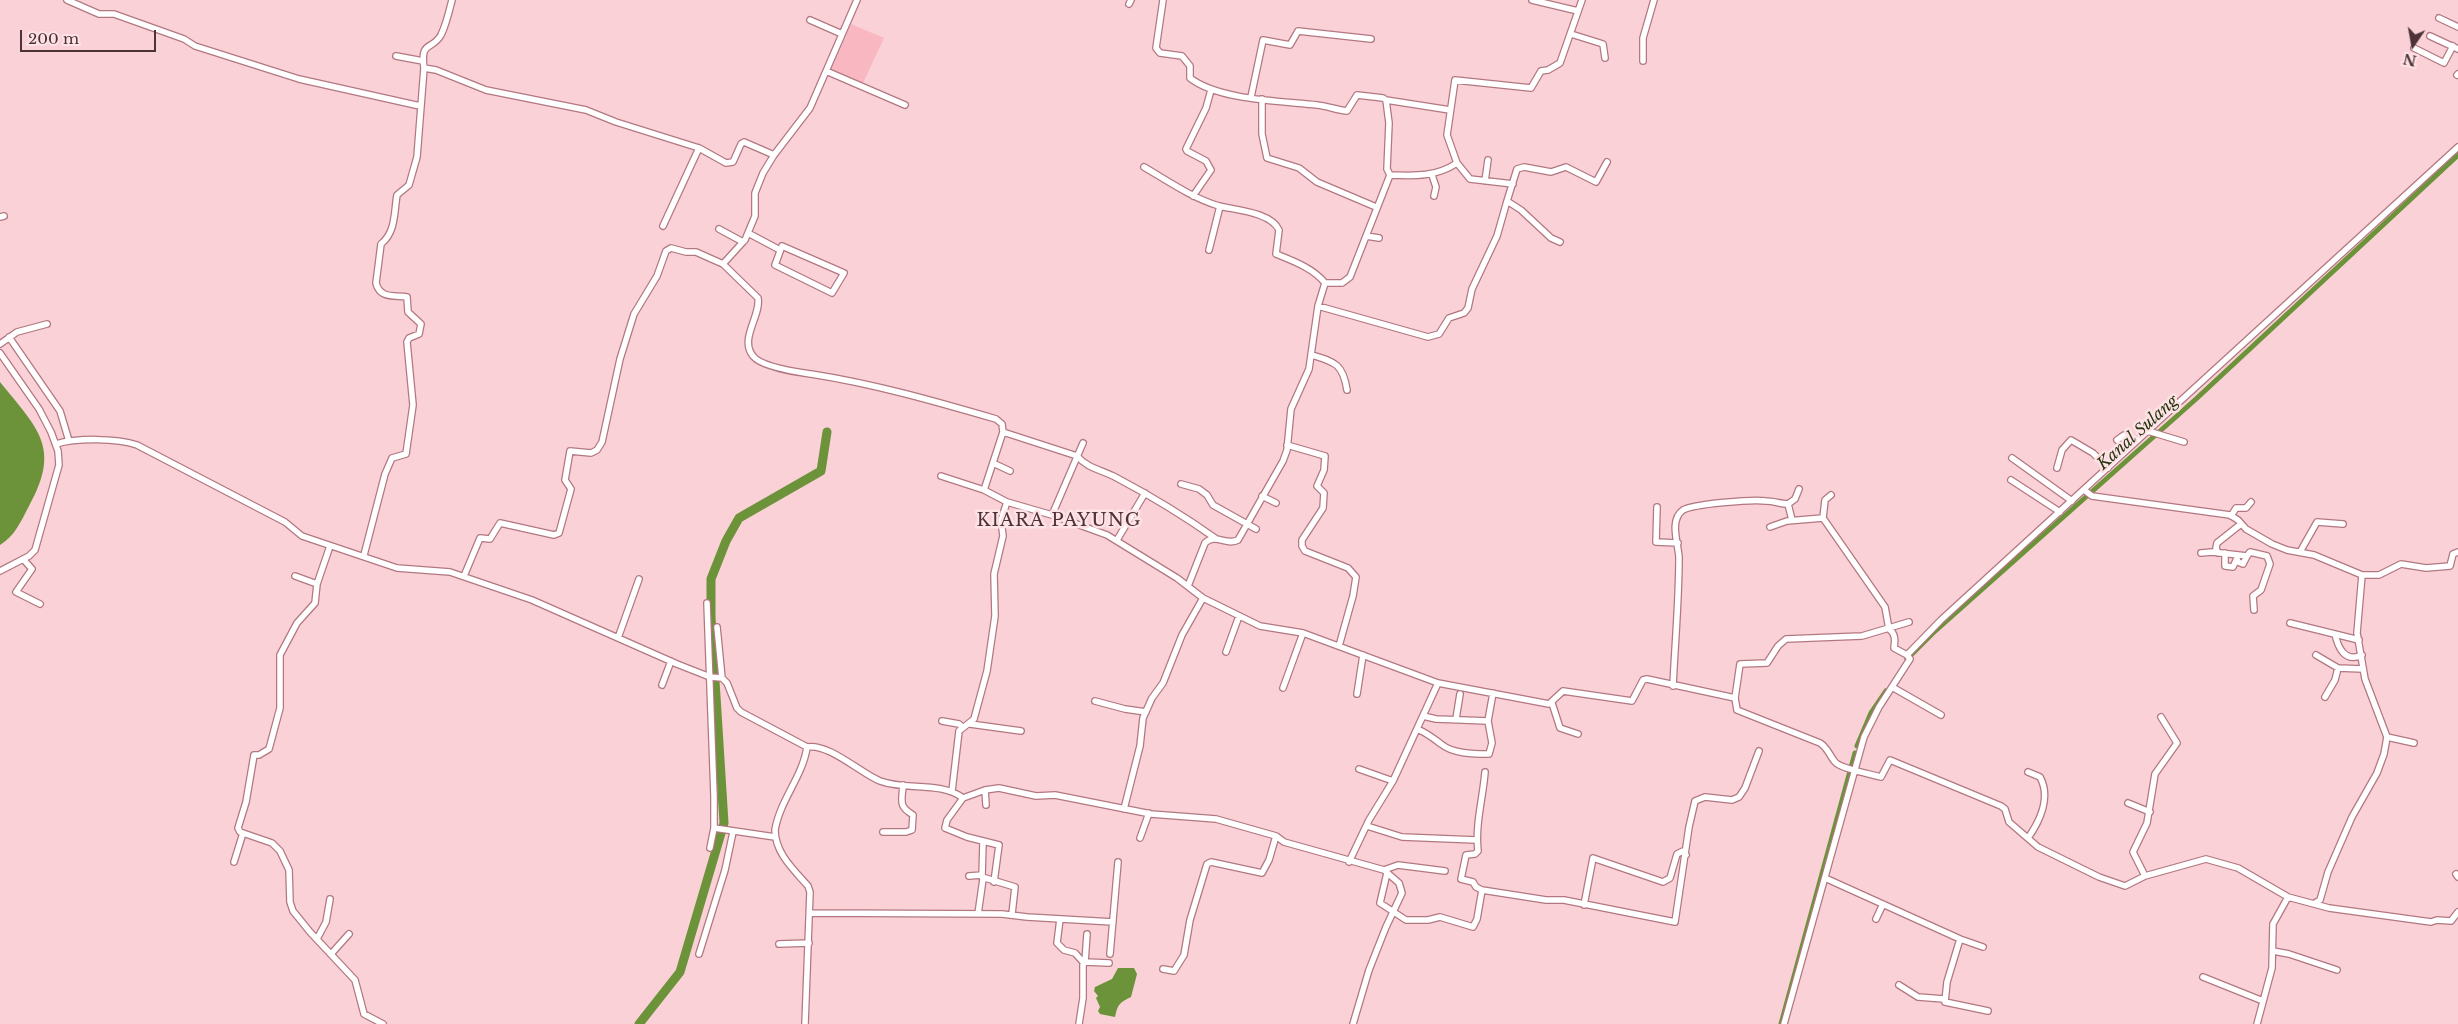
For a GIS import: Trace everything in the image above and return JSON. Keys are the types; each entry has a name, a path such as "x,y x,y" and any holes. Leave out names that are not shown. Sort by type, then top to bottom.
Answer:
{"street":[{"path":"67,0 99,14 114,14 184,38 195,46 299,79 420,106"},
{"path":"364,556 385,474 392,458 406,454 412,412 407,342 409,338 419,334 421,324 408,312 407,297 387,296 378,289 376,283 381,244 387,239 393,222 397,195 409,185 413,175 419,148 420,106 425,48 435,42 441,34 452,0"},
{"path":"723,264 743,242 748,233 755,216 755,193 774,155 810,108 857,0"},
{"path":"1163,0 1156,48 1160,53 1182,56 1190,66 1190,78 1211,90 1250,98 1320,105 1347,111 1357,95 1450,110"},
{"path":"1532,0 1578,11"},
{"path":"1513,184 1470,179 1457,163 1447,135 1456,79 1531,88 1541,71 1548,70 1560,63 1582,0"},
{"path":"1643,61 1644,38 1654,0"},
{"path":"2439,18 2458,27"},
{"path":"810,20 842,34"},
{"path":"1250,98 1263,40 1290,45 1298,32 1371,39"},
{"path":"1571,34 1603,44 1605,58"},
{"path":"2414,48 2444,63 2455,48 2430,36"},
{"path":"396,56 423,61"},
{"path":"424,68 436,70 486,90 586,110 616,122 699,148 726,163 733,162 744,142 774,155"},
{"path":"826,71 905,105"},
{"path":"1193,196 1211,170 1206,161 1187,151 1186,148 1206,108 1211,90"},
{"path":"1262,99 1262,134 1267,158 1299,168 1318,182 1376,207"},
{"path":"1386,100 1389,123 1387,169 1390,175"},
{"path":"1784,1024 1825,878 1851,769 1868,727 1909,663 1909,656 1941,620 2133,444 2152,433 2458,147"},
{"path":"663,226 699,148"},
{"path":"1485,181 1488,160"},
{"path":"1319,304 1428,337 1439,334 1449,318 1464,313 1468,308 1472,289 1497,236 1517,169 1520,167 1552,172 1566,167 1596,182 1607,162"},
{"path":"1390,175 1432,175 1447,170 1457,163"},
{"path":"1144,167 1193,196 1220,206 1247,210 1275,224 1279,230 1276,254 1289,258 1316,274 1325,283 1342,283 1350,277 1390,175"},
{"path":"1432,175 1436,187 1434,196"},
{"path":"1507,201 1522,210 1551,238 1560,242"},
{"path":"1209,250 1220,206"},
{"path":"719,229 743,242"},
{"path":"748,233 780,250"},
{"path":"1366,236 1379,238"},
{"path":"782,246 844,273 832,292 775,265 780,250 782,246"},
{"path":"464,576 480,538 490,538 500,523 554,535 559,533 571,489 565,480 570,451 591,453 598,448 608,420 620,359 634,314 657,276 668,248 696,252 723,264 758,298 748,339 748,348 753,357 762,363 806,373 868,383 996,419 1002,424 1003,432 984,490"},
{"path":"1188,586 1205,543 1208,540 1216,539 1236,542 1283,461 1287,445 1291,409 1309,369 1319,304 1325,283"},
{"path":"0,344 17,332 47,324"},
{"path":"0,571 23,559 35,550 63,442 60,411 9,337"},
{"path":"0,353 63,442"},
{"path":"1312,355 1333,362 1342,369 1348,390"},
{"path":"1003,432 1077,456 1083,463 1115,476 1145,493 1216,539"},
{"path":"2152,433 2184,442"},
{"path":"2116,440 2124,435 2133,444"},
{"path":"2057,468 2062,450 2071,440 2092,452 2108,468"},
{"path":"63,442 124,442 146,448 285,522 302,536 397,568 441,570 464,576 532,600 671,661 712,677 721,678 727,682 737,708 742,712 808,747 822,748 881,781 952,791 963,798"},
{"path":"1052,514 1083,443"},
{"path":"1287,445 1326,456 1324,470 1317,486 1324,493 1323,508 1302,540 1302,546 1305,550 1348,568 1356,577 1339,646"},
{"path":"2012,458 2072,501"},
{"path":"993,463 1010,471"},
{"path":"941,476 984,490 1007,502 1052,514 1117,540 1188,586 1203,598 1260,626 1303,634 1461,690 1493,693 1552,703"},
{"path":"2011,480 2060,512"},
{"path":"1181,484 1200,489 1207,495 1213,505 1256,529"},
{"path":"1673,686 1679,592 1676,520 1681,512 1686,509 1715,503 1760,501 1788,504 1795,499 1799,489"},
{"path":"2084,490 2092,496 2231,516 2246,530 2273,544 2314,555 2362,575 2379,576 2401,564 2426,568 2450,566 2453,554 2458,552"},
{"path":"1117,540 1145,493"},
{"path":"1830,495 1824,500 1823,518 1885,607 1889,629 1895,642 1894,648 1909,656"},
{"path":"1262,496 1276,502"},
{"path":"970,724 974,719 991,651 995,616 994,574 1003,536 1001,520 1007,502"},
{"path":"2231,516 2236,508 2246,508 2251,502"},
{"path":"1788,504 1792,520"},
{"path":"1657,507 1656,542 1678,544"},
{"path":"1770,527 1792,520 1823,518"},
{"path":"2300,552 2317,522 2343,524"},
{"path":"2218,553 2217,543 2241,524"},
{"path":"2254,610 2253,598 2261,590 2270,563 2268,556 2273,544"},
{"path":"330,546 314,603 296,623 280,654 279,713 269,749 259,755 254,755 246,802 238,825 240,832 272,843 280,852 289,870 292,907 317,939 357,984 364,1014 383,1024"},
{"path":"2201,553 2225,553 2247,556 2250,552 2268,556"},
{"path":"2225,553 2225,566 2233,567 2237,556"},
{"path":"23,559 32,569 16,592 40,604"},
{"path":"2316,903 2320,900 2328,872 2352,817 2377,773 2384,754 2387,737 2375,710 2363,669 2358,640 2357,628 2362,575"},
{"path":"295,576 318,584"},
{"path":"618,638 640,579"},
{"path":"1124,809 1140,746 1140,730 1146,712 1163,683 1182,635 1203,598"},
{"path":"707,603 712,677 715,828 710,848"},
{"path":"1226,652 1239,616"},
{"path":"1909,622 1862,636 1786,640 1778,646 1767,663 1740,664 1736,698 1738,711 1820,743 1827,748 1836,763 1851,769 1881,777 1890,760 2001,806 2005,809 2009,822 2038,848 2054,857 2115,883 2128,886 2145,876 2206,858 2238,868 2288,898 2316,903 2329,908 2431,922 2437,920 2451,921 2458,912"},
{"path":"2290,623 2358,640"},
{"path":"717,627 721,678"},
{"path":"1283,688 1303,634"},
{"path":"2335,634 2338,648 2342,652 2357,658 2362,655"},
{"path":"1357,694 1363,655"},
{"path":"2316,655 2338,668 2363,669"},
{"path":"662,685 671,661"},
{"path":"2325,697 2335,680 2338,668"},
{"path":"1552,703 1561,691 1631,702 1635,700 1645,679 1736,698"},
{"path":"1349,862 1393,781 1438,683"},
{"path":"1892,687 1942,715"},
{"path":"1456,719 1461,690"},
{"path":"1417,729 1433,736 1445,746 1470,754 1489,754 1492,743 1488,721 1493,693"},
{"path":"1095,702 1146,712"},
{"path":"1552,703 1557,713 1560,728 1578,734"},
{"path":"1423,716 1488,721"},
{"path":"2145,876 2133,852 2147,823 2155,774 2177,743 2161,717"},
{"path":"942,721 958,724 962,727"},
{"path":"962,727 970,724 1021,731"},
{"path":"952,791 962,727"},
{"path":"2387,737 2414,743"},
{"path":"805,1024 810,889 787,863 775,837 778,818 805,758 808,747"},
{"path":"1485,772 1476,840 1477,853 1466,855 1461,878 1474,882 1476,887 1482,890 1584,905 1675,922 1692,807 1695,801 1705,798 1732,800 1739,797 1759,751"},
{"path":"1359,769 1393,781"},
{"path":"2028,772 2040,777 2044,787 2040,819 2028,838"},
{"path":"883,832 906,832 912,830 913,815 905,811 902,805 903,785"},
{"path":"994,882 999,845 983,842 944,828 947,820 963,798 984,790 999,788 1036,796 1055,796 1149,814 1216,819 1276,836 1284,842 1386,872 1399,883 1403,890 1369,970 1353,1024"},
{"path":"984,790 986,805"},
{"path":"2128,804 2150,812"},
{"path":"1140,838 1149,814"},
{"path":"1367,826 1380,832 1402,837 1476,840"},
{"path":"715,828 775,837"},
{"path":"699,954 724,872 733,832"},
{"path":"234,862 243,833"},
{"path":"1163,970 1174,971 1184,955 1190,920 1207,864 1211,862 1262,873 1269,860 1276,836"},
{"path":"978,914 983,842"},
{"path":"1584,905 1593,858 1663,882 1670,878 1677,854 1683,851 1686,856"},
{"path":"1110,954 1118,862"},
{"path":"1445,871 1398,865 1386,872 1380,903 1406,920 1428,920 1440,917 1472,927 1477,919 1482,890"},
{"path":"970,876 982,877 1015,887 1012,914"},
{"path":"1825,878 1960,939 1983,947"},
{"path":"2257,1024 2272,968 2273,924 2288,898"},
{"path":"317,939 326,922 330,899"},
{"path":"1876,919 1883,904"},
{"path":"810,913 1012,914 1026,917 1113,922"},
{"path":"1060,919 1057,944 1064,950 1075,953 1084,963"},
{"path":"331,954 349,934"},
{"path":"1079,1024 1088,934"},
{"path":"1944,999 1960,939"},
{"path":"779,944 809,944"},
{"path":"2273,951 2289,954 2337,970"},
{"path":"1084,963 1109,962"},
{"path":"2203,977 2262,1001"},
{"path":"1899,986 1918,997 1944,999 1947,1002 1988,1011"}],"shaded area":[{"path":"851,24 884,38 862,85 830,72"},
{"path":"0,382 25,412 41,439 44,453 44,468 39,486 20,523 14,533 0,545"},
{"path":"1118,968 1134,968 1137,974 1131,997 1120,1004 1115,1017 1100,1014 1098,1011 1100,1007 1096,998 1098,996 1094,991 1095,987 1112,979"}],"waterway":[{"name":"Kanal Sulang","path":"1907,659 1933,633 2196,399 2458,155"},
{"path":"639,1024 680,972 724,823 711,617 711,579 726,541 739,518 821,471 827,432"},
{"name":"Kanal Sulang","path":"1857,746 1871,713 1886,691"},
{"path":"1781,1024 1855,753"}],"district":[{"name":"KIARA PAYUNG","path":"1059,521"}]}
